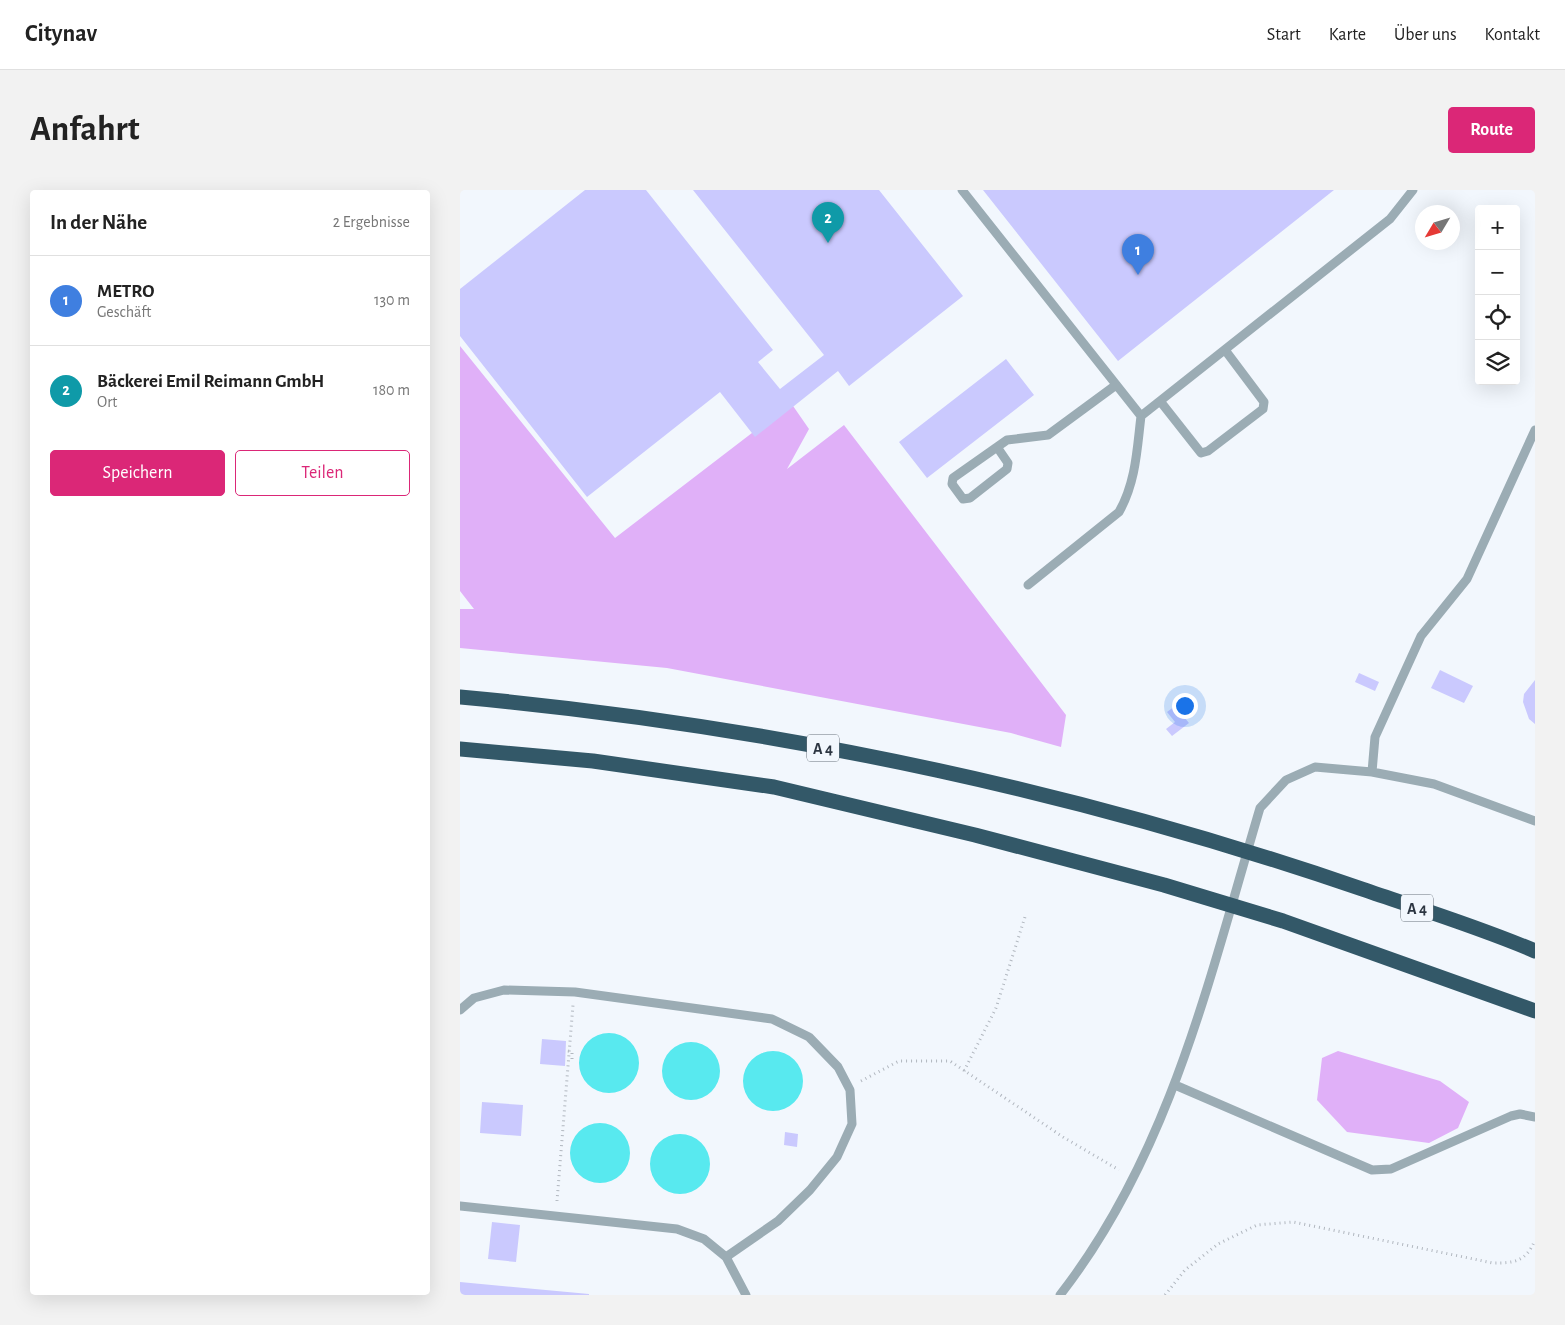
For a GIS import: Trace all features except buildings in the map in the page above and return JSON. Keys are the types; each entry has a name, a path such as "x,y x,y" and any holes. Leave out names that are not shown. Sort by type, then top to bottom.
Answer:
{"highway":[{"name":"A 4","path":"460,697 576,708 747,733 884,760 1045,796 1180,832 1299,868 1535,951"},
{"path":"460,749 593,761 774,788 975,835 1164,885 1283,921 1508,999 1535,1011"}],"lane":[{"path":"962,190 1141,416"},
{"path":"1028,585 1119,512 1128,496 1134,476 1141,416 1390,219 1413,190"},
{"path":"1160,401 1201,453 1208,451 1264,409 1265,406 1262,398 1225,350"},
{"path":"997,447 1008,463 1007,470 970,498 963,499 952,484 953,478 997,447 1007,440 1048,435 1116,385"},
{"path":"1372,772 1375,736 1421,636 1467,579 1535,430"},
{"path":"1060,1295 1083,1266 1148,1151 1175,1085 1260,808 1286,780 1315,767 1372,772 1434,784 1535,821"},
{"path":"460,1010 474,998 504,990 575,992 772,1019 809,1036 838,1066 850,1090 852,1124 837,1157 810,1190 778,1221 726,1257"},
{"path":"1175,1085 1372,1170 1391,1169 1511,1116 1520,1114 1535,1117"},
{"path":"460,1206 677,1229 704,1239 726,1257 746,1295"}],"path":[{"path":"964,1071 996,1008 1025,917"},
{"path":"556,1216 568,1052 575,992"},
{"path":"568,1052 572,1052 572,1059"},
{"path":"850,1090 867,1076 899,1060 950,1061 1063,1137 1133,1178"},
{"path":"1165,1295 1185,1270 1218,1244 1257,1225 1293,1222 1493,1263 1514,1262 1531,1251 1535,1240"}],"shaded area":[{"path":"460,346 615,538 791,403 809,429 787,469 844,425 1066,715 1061,747 1011,733 667,668 460,648 460,609 474,609 460,591"},
{"path":"1338,1051 1440,1081 1469,1102 1458,1128 1429,1143 1347,1132 1317,1100 1322,1058"}],"water":[{"path":"609,1033 625,1038 630,1042 634,1047 639,1063 634,1079 630,1084 625,1088 609,1093 593,1088 588,1084 584,1079 579,1063 584,1047 588,1042 593,1038"},
{"path":"685,1042 697,1042 712,1050 720,1065 720,1077 712,1092 697,1100 685,1100 670,1092 662,1077 662,1065 670,1050"},
{"path":"773,1051 790,1056 798,1064 803,1081 798,1098 790,1106 773,1111 756,1106 748,1098 743,1081 748,1064 756,1056"},
{"path":"600,1123 617,1128 625,1136 630,1153 625,1170 617,1178 600,1183 583,1178 575,1170 570,1153 575,1136 583,1128"},
{"path":"680,1134 696,1139 701,1143 705,1148 710,1164 705,1180 701,1185 696,1189 680,1194 664,1189 659,1185 655,1180 650,1164 655,1148 659,1143 664,1139"}],"place":[{"name":"Bäckerei Emil Reimann GmbH","path":"828,243"},
{"name":"METRO","path":"1138,275"}]}
